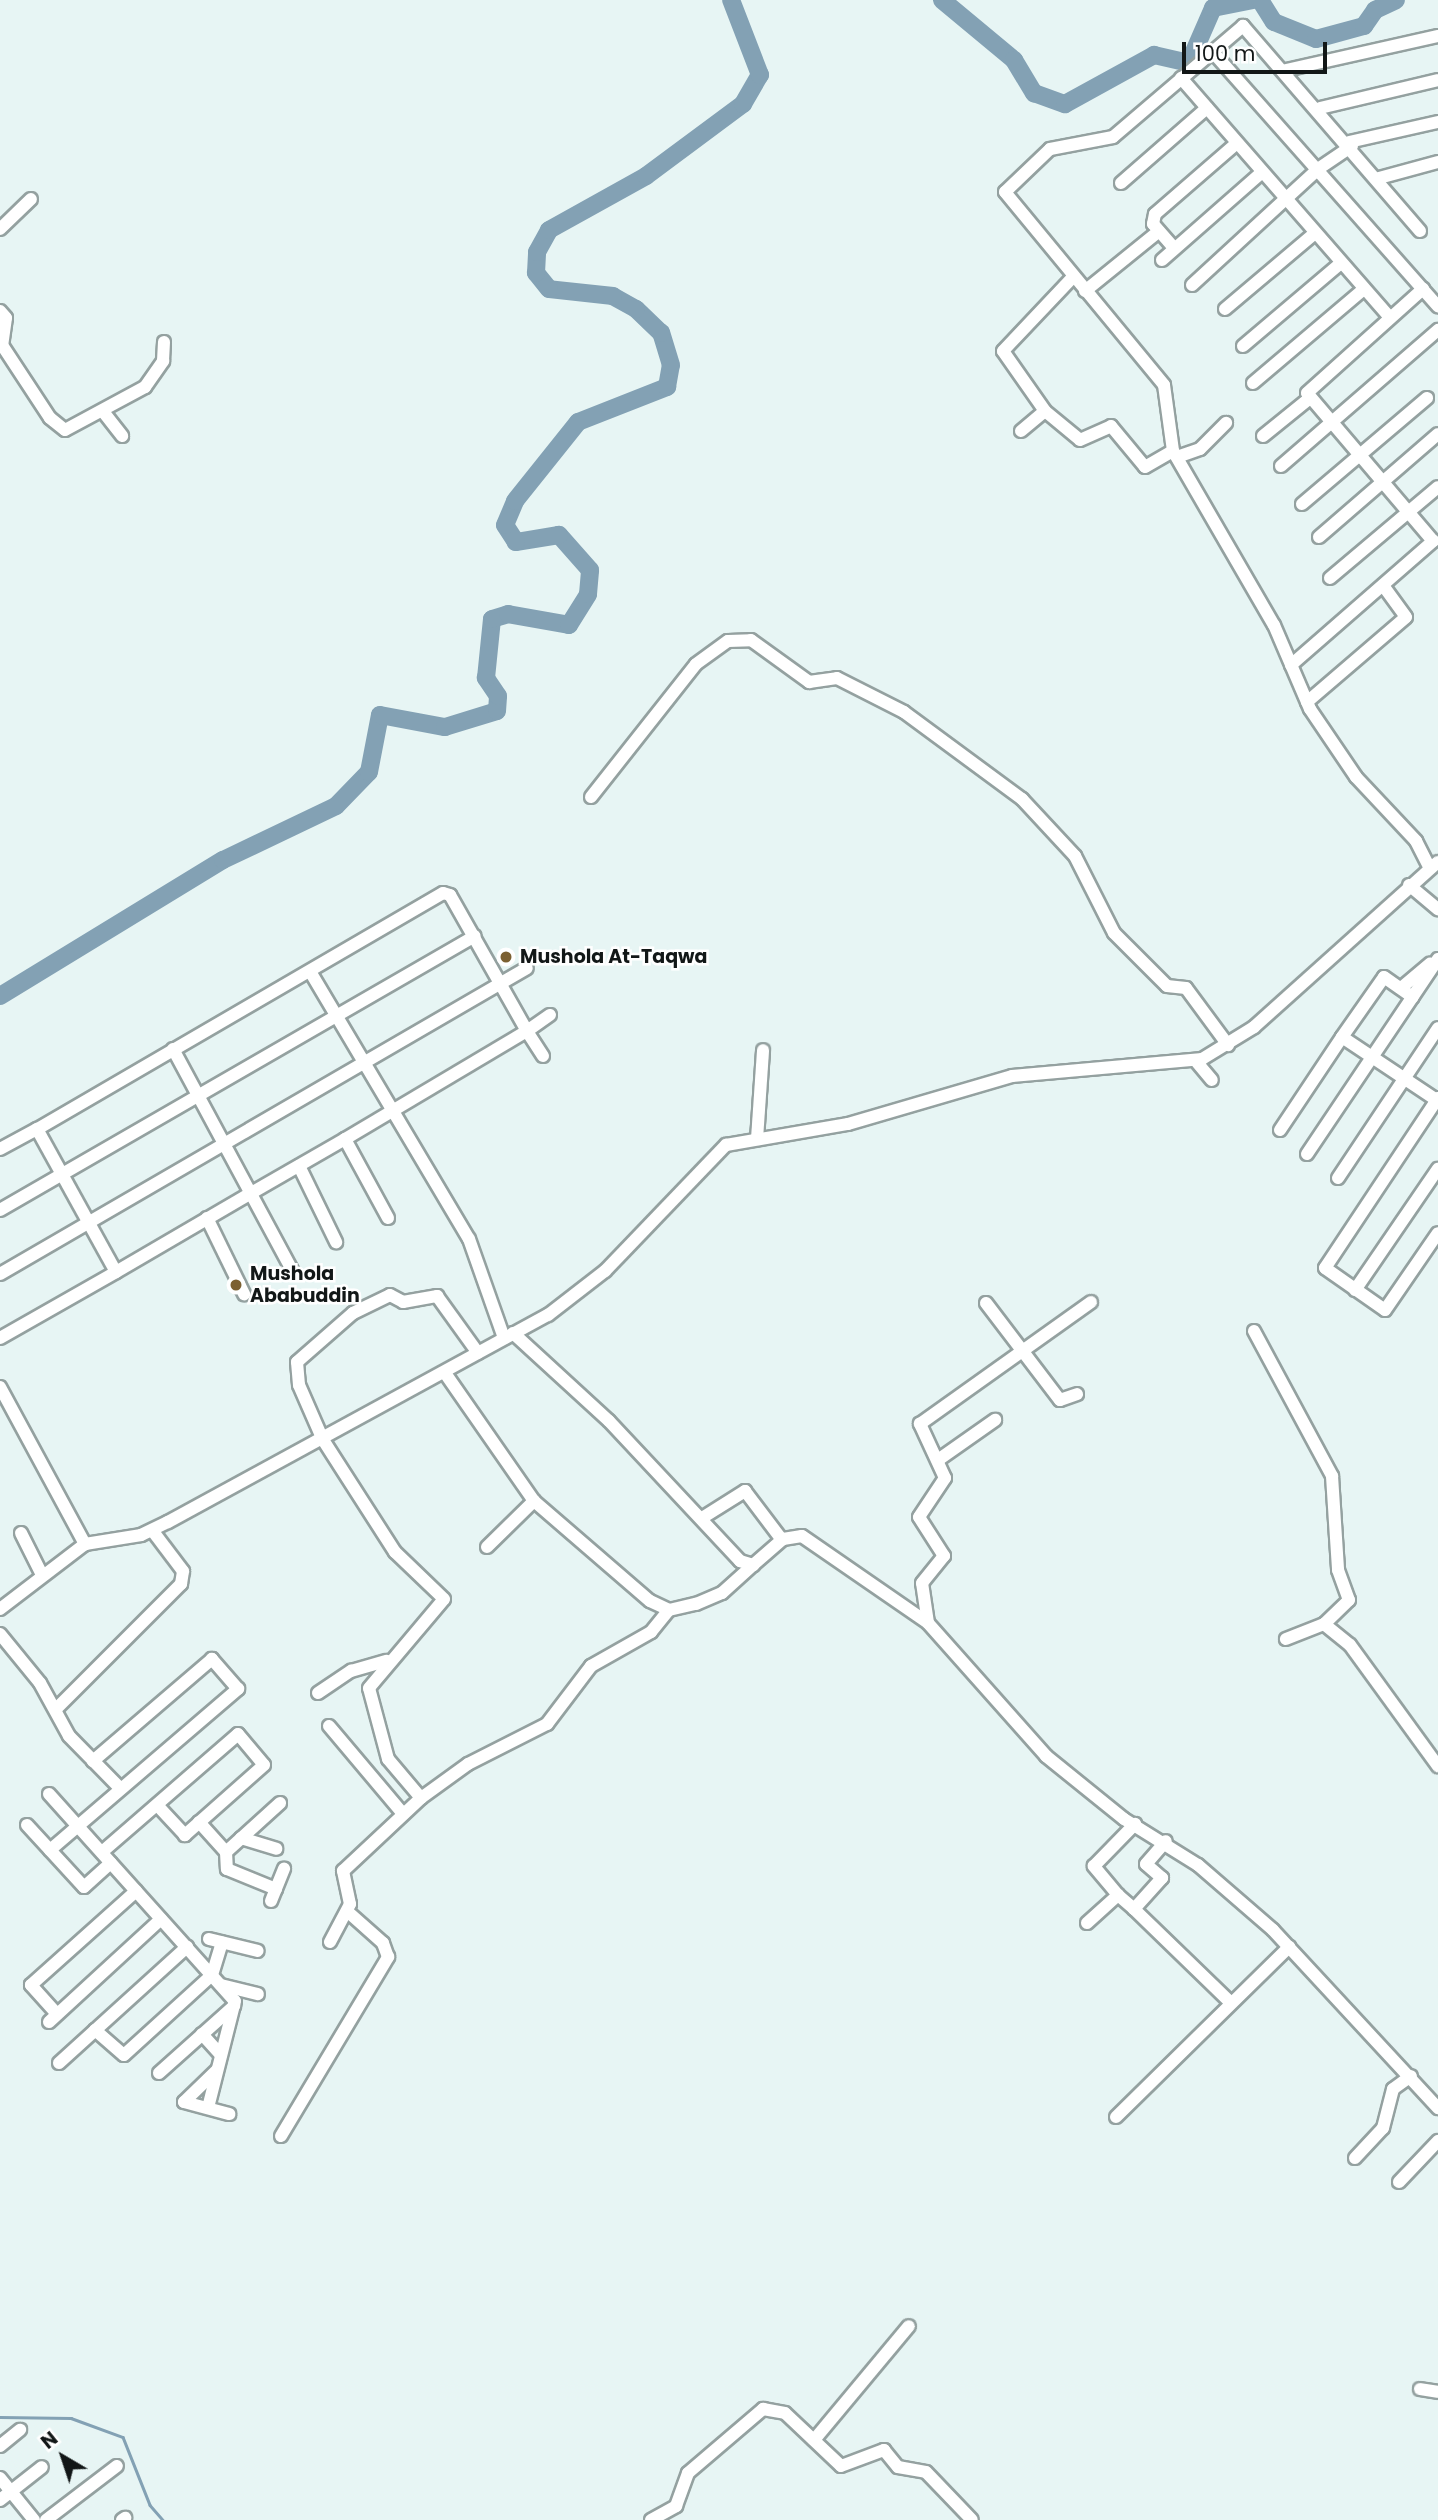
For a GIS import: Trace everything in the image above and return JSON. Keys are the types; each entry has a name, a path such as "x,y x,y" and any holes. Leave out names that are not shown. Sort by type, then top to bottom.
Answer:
{"street":[{"path":"0,1609 85,1544 152,1530 323,1440 508,1335 605,1271 716,1150 757,1139 848,1124 1013,1076 1195,1060 1228,1045 1434,865 1307,702 1291,665 1175,454 1164,385 1073,276 1006,189 1050,149 1113,137 1212,51 1247,27 1380,178 1420,231"},
{"path":"1286,70 1438,36"},
{"path":"1212,51 1438,306"},
{"path":"1181,78 1390,318"},
{"path":"1320,108 1438,80"},
{"path":"1121,183 1208,108"},
{"path":"1192,285 1288,202 1318,169 1350,144 1438,122"},
{"path":"1174,248 1159,231 1155,214 1237,142"},
{"path":"1380,178 1438,162"},
{"path":"1163,260 1262,172"},
{"path":"0,229 31,199"},
{"path":"1085,290 1159,231"},
{"path":"1225,309 1315,233"},
{"path":"1243,346 1341,263"},
{"path":"1073,276 1003,351 1045,411 1080,440 1111,426 1145,467 1175,454 1200,449 1226,423"},
{"path":"1253,383 1364,289"},
{"path":"1263,436 1310,398 1311,387 1423,289"},
{"path":"0,311 6,318 1,343 55,425 71,429 105,414 150,383 163,361 164,342"},
{"path":"1281,466 1438,330"},
{"path":"1291,665 1433,541 1385,481 1310,398"},
{"path":"1302,504 1427,398"},
{"path":"1021,431 1045,411"},
{"path":"105,414 122,436"},
{"path":"1319,537 1438,434"},
{"path":"1330,578 1438,488"},
{"path":"1307,702 1406,617 1383,585"},
{"path":"591,797 696,664 728,641 751,640 809,682 837,678 904,712 1022,799 1075,856 1114,933 1167,986 1186,988 1228,1045"},
{"path":"1409,885 1438,909"},
{"path":"0,1149 311,973 446,892 475,936 543,1056"},
{"path":"0,1210 475,936"},
{"path":"1401,988 1438,958"},
{"path":"1307,1154 1438,958"},
{"path":"0,1274 365,1065 527,968"},
{"path":"311,973 391,1112 469,1239 508,1335 702,1518 735,1557 753,1565"},
{"path":"1280,1130 1384,977 1413,997"},
{"path":"0,1338 391,1112 550,1015"},
{"path":"1338,1178 1438,1028"},
{"path":"1342,1037 1437,1100 1327,1263 1327,1271 1385,1310 1438,1233"},
{"path":"173,1049 253,1192 293,1272"},
{"path":"757,1139 764,1050"},
{"path":"1195,1060 1212,1080"},
{"path":"37,1129 116,1272"},
{"path":"345,1139 388,1218"},
{"path":"299,1166 336,1242"},
{"path":"1355,1290 1438,1169"},
{"path":"207,1218 244,1294"},
{"path":"1412,1274 1438,1251"},
{"path":"421,1798 388,1759 368,1703 375,1674 444,1600 395,1552 323,1440 299,1385 298,1362 369,1304 390,1295 403,1301 436,1296 478,1353"},
{"path":"928,1623 922,1583 944,1556 919,1517 944,1484 938,1460 919,1433 923,1420 1091,1302"},
{"path":"986,1303 1062,1402 1077,1395"},
{"path":"1254,1331 1332,1476 1338,1570 1349,1600 1324,1624 1286,1639"},
{"path":"445,1373 534,1501 599,1562 669,1610"},
{"path":"0,1387 85,1544"},
{"path":"938,1460 995,1420"},
{"path":"702,1518 745,1491 782,1540"},
{"path":"487,1547 534,1501"},
{"path":"56,1709 181,1584 183,1571 152,1530"},
{"path":"21,1533 42,1575"},
{"path":"330,1942 346,1911 343,1871 421,1798 468,1764 547,1724 591,1666 651,1632 669,1610 722,1593 782,1540 802,1536 928,1623 1046,1756 1135,1824 1166,1841 1289,1947 1438,2108"},
{"path":"1324,1624 1350,1645 1438,1766"},
{"path":"0,1634 93,1760 119,1787"},
{"path":"50,1850 119,1787 237,1689 212,1659 93,1760"},
{"path":"318,1693 351,1671 387,1661"},
{"path":"329,1726 403,1814"},
{"path":"102,1852 238,1734 264,1765 186,1835 158,1805"},
{"path":"49,1794 216,1980 233,2006 208,2108"},
{"path":"226,1852 280,1803"},
{"path":"199,1822 226,1852 226,1869 274,1895 285,1868"},
{"path":"1135,1824 1094,1866 1118,1895 1228,2000"},
{"path":"27,1825 84,1888 111,1863"},
{"path":"241,1838 276,1849"},
{"path":"1134,1909 1162,1878 1146,1864 1166,1841"},
{"path":"136,1891 31,1985 53,2018 161,1919"},
{"path":"1087,1923 1118,1895"},
{"path":"281,2136 388,1957 383,1943 346,1911"},
{"path":"209,1938 258,1951"},
{"path":"95,2030 124,2055 216,1980 222,1942"},
{"path":"59,2063 187,1947"},
{"path":"1116,2117 1228,2000 1289,1947"},
{"path":"216,1980 258,1994"},
{"path":"159,2073 233,2006"},
{"path":"202,2034 221,2055"},
{"path":"217,2070 184,2102 229,2114"},
{"path":"1355,2158 1383,2128 1393,2089 1410,2076"},
{"path":"1399,2182 1438,2141"},
{"path":"814,2440 909,2326"},
{"path":"1420,2389 1438,2392"},
{"path":"650,2520 680,2502 688,2473 757,2410 785,2413 847,2468 884,2450 898,2467 926,2472 972,2520"},
{"path":"0,2446 20,2430"},
{"path":"46,2520 117,2466"},
{"path":"5,2495 42,2467"},
{"path":"0,2478 5,2495 34,2520"}],"waterway":[{"path":"0,996 223,860 336,806 369,772 380,715 445,727 497,711 498,696 486,678 492,619 508,614 569,625 588,594 590,570 559,535 516,542 505,525 515,501 578,422 667,387 671,365 661,333 636,309 613,296 549,289 536,273 537,252 549,230 646,176 743,104 760,75 731,0"},
{"path":"942,0 1014,60 1034,93 1065,104 1154,55 1189,63 1213,8 1253,0"},
{"path":"1260,0 1274,22 1316,39 1364,26 1375,10 1396,0"},
{"path":"0,2417 71,2418 123,2437 150,2505 163,2520"}],"place":[{"name":"Mushola At-Taqwa","path":"506,957"},
{"name":"Mushola Ababuddin","path":"236,1285"}]}
